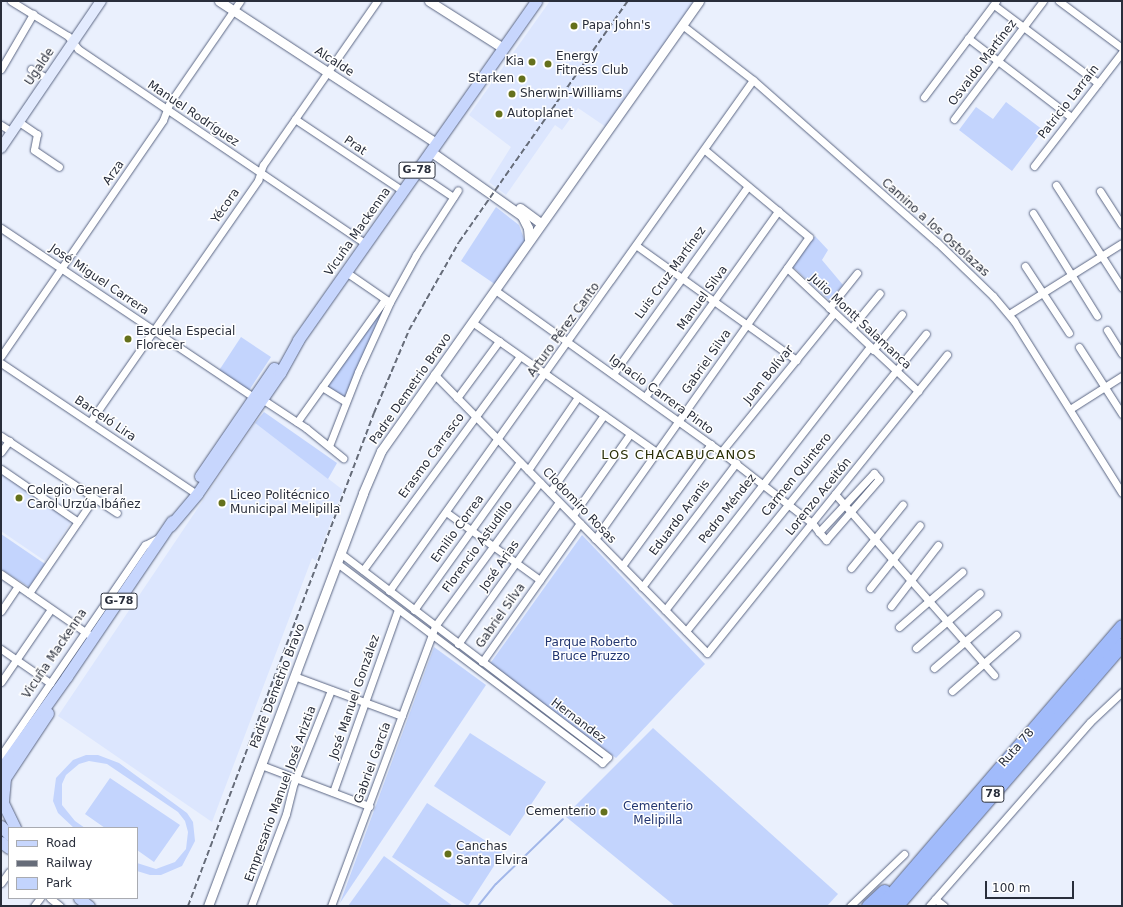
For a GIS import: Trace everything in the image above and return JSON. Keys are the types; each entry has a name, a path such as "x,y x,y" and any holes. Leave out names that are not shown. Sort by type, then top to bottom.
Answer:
{"highway":[{"name":"Ruta 78","path":"880,906 1122,626"},
{"name":"Ruta 78","path":"896,906 1122,644"},
{"path":"868,906 935,843"},
{"path":"904,906 935,861"}],"main road":[{"name":"Ugalde","path":"1,148 101,1"},
{"name":"Vicuña Mackenna","path":"3,777 49,712 89,635 167,531 298,340 536,1"},
{"path":"3,777 3,803 15,827"},
{"path":"1,814 14,827"},
{"path":"1,826 8,834"},
{"path":"80,899 90,906"}],"street":[{"name":"Manuel Rodríguez","path":"11,1 68,36 78,49 366,244"},
{"name":"Alcalde","path":"219,1 328,72 541,223"},
{"name":"Arza","path":"1,356 163,120 168,109 240,1"},
{"name":"Yécora","path":"90,422 258,180 263,165 377,1"},
{"path":"429,1 503,48"},
{"name":"Padre Demetrio Bravo","path":"208,906 340,553 379,455 529,239 699,1"},
{"name":"Osvaldo Martínez","path":"954,119 1043,1"},
{"path":"1059,1 1122,48"},
{"path":"924,97 995,3 1023,27 1098,83"},
{"path":"1,69 33,14"},
{"name":"Camino a los Ostolazas","path":"682,25 753,80 937,242 1009,314 1122,493"},
{"path":"968,38 1071,117"},
{"name":"Patricio Larraín","path":"1034,166 1122,52"},
{"path":"31,69 48,79"},
{"name":"Arturo Pérez Canto","path":"390,591 569,342 753,80"},
{"name":"Prat","path":"295,119 402,191"},
{"path":"19,122 37,134 34,150 59,167"},
{"path":"1,125 12,132"},
{"name":"Alcalde","path":"433,147 522,216 526,222 529,239"},
{"path":"705,150 778,211"},
{"path":"416,172 453,197"},
{"path":"1056,185 1122,288"},
{"name":"Luis Cruz Martínez","path":"613,374 748,186"},
{"path":"297,422 387,300 458,190"},
{"path":"1100,191 1122,225"},
{"name":"Gabriel Silva","path":"595,539 809,237 778,211"},
{"name":"Manuel Silva","path":"645,397 778,211"},
{"path":"1033,213 1097,316"},
{"name":"José Miguel Carrera","path":"1,228 153,330 297,422 343,458"},
{"path":"1009,314 1122,243"},
{"path":"637,246 796,360"},
{"path":"1025,266 1069,333"},
{"name":"Julio Montt Salamanca","path":"787,268 918,391"},
{"path":"346,272 387,300"},
{"name":"Juan Bolívar","path":"721,452 796,360 857,273"},
{"name":"Ignacio Carrera Pinto","path":"495,290 711,444 812,523 826,540 853,512"},
{"path":"851,328 880,293"},
{"path":"329,446 387,300"},
{"name":"Pedro Méndez","path":"665,610 762,483 872,348 902,314"},
{"path":"472,322 656,452"},
{"path":"1107,330 1122,354"},
{"name":"Carmen Quintero","path":"686,631 926,334"},
{"path":"457,398 499,341"},
{"path":"1079,347 1122,414"},
{"name":"Lorenzo Aceitón","path":"707,653 947,355"},
{"name":"Erasmo Carrasco","path":"363,570 520,356"},
{"name":"Barceló Lira","path":"1,362 194,492"},
{"name":"Clodomiro Rosas","path":"434,374 707,653"},
{"path":"1070,409 1122,376"},
{"path":"322,387 346,402"},
{"path":"528,470 578,397"},
{"path":"550,492 604,415"},
{"path":"573,515 630,434"},
{"path":"1,436 117,513"},
{"path":"1,452 9,441"},
{"path":"622,566 711,444"},
{"name":"Emilio Correa","path":"414,610 520,462"},
{"name":"Eduardo Aranis","path":"642,587 736,463"},
{"path":"1,469 78,522"},
{"path":"819,532 846,505 874,473 879,479 853,512"},
{"name":"Florencio Astudillo","path":"435,626 540,482"},
{"path":"835,494 853,512 994,675"},
{"path":"29,593 94,498"},
{"name":"José Arias","path":"458,644 559,502"},
{"path":"851,568 902,504"},
{"path":"446,512 540,580"},
{"name":"Gabriel Silva","path":"482,662 580,523"},
{"path":"870,588 920,525"},
{"name":"Vicuña Mackenna","path":"1,755 50,683 89,635 145,545 167,531"},
{"path":"891,606 938,545"},
{"name":"Hernandez","path":"337,563 602,763 608,757 340,553"},
{"path":"899,627 962,572"},
{"path":"1,574 89,635"},
{"path":"1,611 18,586"},
{"path":"916,648 980,593"},
{"path":"1,682 51,609"},
{"name":"José Manuel González","path":"333,792 398,609"},
{"path":"934,668 997,614"},
{"name":"Gabriel García","path":"331,906 435,626"},
{"path":"952,691 1016,635"},
{"path":"1,649 50,683"},
{"path":"294,676 402,716"},
{"name":"Empresario Manuel José Ariztia","path":"251,906 297,778 332,690"},
{"path":"928,906 1090,722 1122,692"},
{"path":"261,765 369,806"},
{"path":"850,906 904,854"},
{"path":"1,883 8,873"},
{"path":"51,899 60,906"},
{"path":"935,899 944,906"}],"shaded area":[{"path":"550,1 694,1 606,127 578,108 562,130 555,125 506,195 489,182 511,147 469,115"},
{"path":"255,423 343,490 316,561 312,558 212,822 58,716"},
{"name":"Colegio General Carol Urzúa Ibáñez","path":"1,474 71,522 45,561 1,531"}],"green space":[{"path":"1006,102 1043,130 1012,171 959,130 976,107 993,119"},
{"path":"496,207 519,225 526,244 499,287 461,261"},
{"path":"815,236 828,250 822,260 843,285 829,300 793,267"},
{"path":"377,312 381,314 344,398 326,386"},
{"path":"241,337 271,357 248,392 218,372"},
{"path":"264,412 337,463 328,479 255,423"},
{"path":"1,534 45,564 29,587 1,569"},
{"name":"Parque Roberto Bruce Pruzzo","path":"582,535 705,664 616,758 489,665"},
{"path":"434,647 486,685 340,903"},
{"name":"Cementerio Melipilla","path":"653,728 838,894 827,906 675,906 565,816"},
{"name":"Canchas Santa Elvira","path":"470,733 546,782 510,836 434,786"},
{"path":"86,755 98,755 119,763 187,813 193,822 195,841 182,866 161,875 150,875 138,871 138,863 156,869 175,862 186,849 188,832 185,821 178,812 107,764 89,761 79,764 66,775 62,784 62,805 75,821 84,827 73,827 58,813 53,801 56,778 73,760"},
{"path":"110,778 180,825 154,862 138,851 138,827 104,827 85,814"},
{"name":"Canchas Santa Elvira","path":"427,803 503,852 468,906 392,857"},
{"name":"Canchas Santa Elvira","path":"384,856 453,906 348,906"}],"waterway":[{"path":"478,906 496,884 563,819"}],"railway":[{"path":"188,906 374,413 409,330 459,242 628,1"}],"place":[{"name":"Papa John's","path":"574,26"},
{"name":"Kia","path":"532,62"},
{"name":"Energy Fitness Club","path":"548,64"},
{"name":"Starken","path":"522,79"},
{"name":"Sherwin-Williams","path":"512,94"},
{"name":"Autoplanet","path":"499,114"},
{"name":"Escuela Especial Florecer","path":"128,339"},
{"name":"Colegio General Carol Urzúa Ibáñez","path":"19,498"},
{"name":"Liceo Politécnico Municipal Melipilla","path":"222,503"},
{"name":"Cementerio","path":"604,812"},
{"name":"Canchas Santa Elvira","path":"448,854"}],"district":[{"name":"LOS CHACABUCANOS","path":"679,455"}]}
